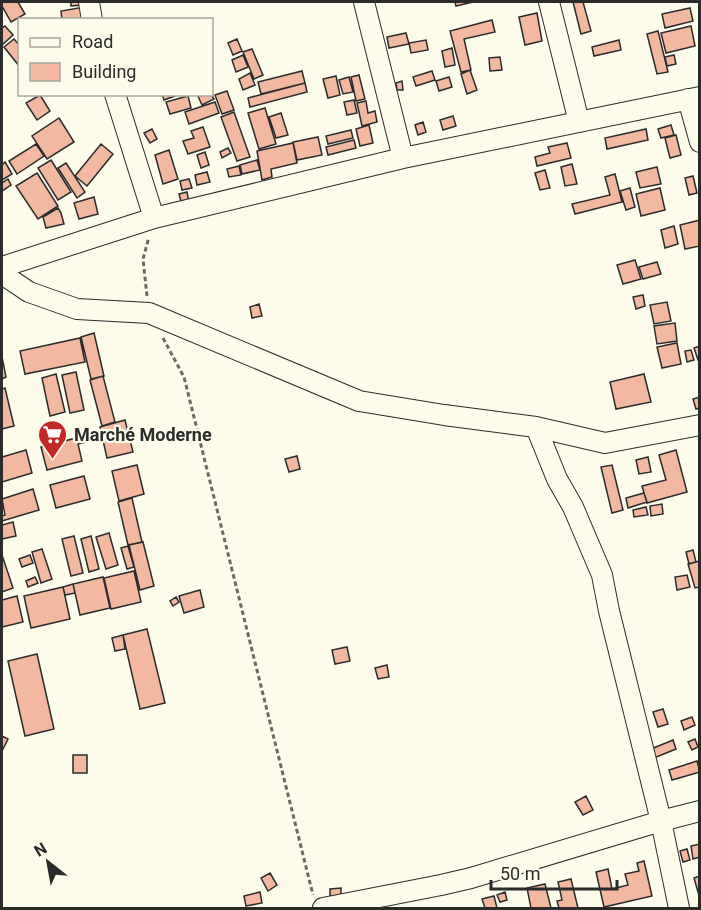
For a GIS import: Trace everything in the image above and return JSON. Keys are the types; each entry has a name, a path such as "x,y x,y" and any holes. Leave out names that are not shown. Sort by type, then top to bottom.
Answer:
{"street":[{"path":"89,2 92,18"},
{"path":"364,2 403,158"},
{"path":"549,2 579,122"},
{"path":"116,96 154,218"},
{"path":"2,267 154,218 403,158 694,98 699,142"},
{"path":"2,274 29,291 77,309 149,313 359,401 536,427 605,443 699,426"},
{"path":"536,427 557,479 573,507 602,575 661,821 679,909"},
{"path":"318,904 441,885 471,878 699,811"}],"path":[{"path":"154,218 143,259 149,313 184,377 284,785 318,904"}],"building":[{"path":"2,2 18,2 25,14 11,22"},
{"path":"71,2 81,2 82,5 71,6"},
{"path":"455,2 473,2 456,6"},
{"path":"573,2 583,2 591,31 581,34"},
{"path":"84,7 86,18 62,18 61,11"},
{"path":"690,8 693,21 665,28 662,14"},
{"path":"537,13 542,41 525,45 519,17"},
{"path":"492,20 495,32 464,39 471,70 461,72 450,31"},
{"path":"5,26 13,35 2,45 2,28"},
{"path":"691,26 695,46 666,53 661,33"},
{"path":"658,31 668,72 657,74 647,34"},
{"path":"406,33 409,44 389,48 387,37"},
{"path":"14,39 18,44 18,64 4,47"},
{"path":"237,39 242,51 233,55 228,43"},
{"path":"426,40 428,50 411,53 409,43"},
{"path":"619,40 621,50 594,56 592,47"},
{"path":"452,48 455,65 445,67 442,51"},
{"path":"252,49 263,75 254,79 243,52"},
{"path":"243,55 248,67 236,72 232,60"},
{"path":"674,55 676,64 667,66 665,57"},
{"path":"500,57 502,70 490,71 489,58"},
{"path":"470,70 477,90 467,94 461,74"},
{"path":"302,71 305,83 261,94 258,82"},
{"path":"432,71 435,80 416,86 413,77"},
{"path":"250,73 255,85 243,90 239,79"},
{"path":"359,75 365,99 356,101 351,77"},
{"path":"336,76 340,95 328,98 323,79"},
{"path":"349,77 353,92 343,94 339,80"},
{"path":"449,77 452,87 439,91 436,81"},
{"path":"402,81 403,90 397,90 396,83"},
{"path":"305,83 307,92 250,107 248,98"},
{"path":"227,91 234,110 222,114 215,95"},
{"path":"41,96 50,111 37,120 26,103"},
{"path":"163,96 175,96 164,100"},
{"path":"188,96 191,108 170,114 166,102"},
{"path":"198,96 212,96 214,99 202,105"},
{"path":"354,100 357,113 347,115 344,102"},
{"path":"366,101 368,113 375,111 377,122 362,126 357,103"},
{"path":"215,102 219,113 189,124 185,112"},
{"path":"265,108 276,144 259,149 248,113"},
{"path":"234,112 250,157 237,161 221,117"},
{"path":"281,113 288,135 276,138 269,117"},
{"path":"453,116 456,126 443,130 440,120"},
{"path":"59,118 74,142 47,159 32,136"},
{"path":"423,122 426,132 418,135 415,125"},
{"path":"369,125 373,143 360,146 356,129"},
{"path":"671,125 674,135 661,138 658,129"},
{"path":"203,127 210,147 188,154 183,141 194,138 191,131"},
{"path":"152,129 157,139 150,143 144,133"},
{"path":"646,129 648,140 607,149 605,138"},
{"path":"351,130 353,138 328,144 326,136"},
{"path":"676,135 681,155 670,158 665,138"},
{"path":"318,137 322,155 297,160 293,142"},
{"path":"354,140 356,148 328,155 326,147"},
{"path":"293,143 297,163 271,169 272,177 262,180 257,151"},
{"path":"567,143 571,158 537,166 535,157 550,153 548,147"},
{"path":"36,144 44,156 17,174 9,161"},
{"path":"101,144 113,154 87,186 75,176"},
{"path":"228,148 231,153 222,158 220,152"},
{"path":"169,150 178,179 163,184 155,155"},
{"path":"205,152 209,165 201,168 197,155"},
{"path":"51,160 71,192 58,200 38,168"},
{"path":"257,160 260,170 242,174 240,165"},
{"path":"5,162 12,174 2,180 2,165"},
{"path":"66,163 85,192 77,198 58,168"},
{"path":"572,164 577,184 565,186 561,167"},
{"path":"239,166 241,175 229,177 227,169"},
{"path":"657,167 661,184 640,188 636,172"},
{"path":"545,170 550,188 540,190 535,173"},
{"path":"207,172 210,182 197,185 195,175"},
{"path":"37,173 58,206 38,219 16,186"},
{"path":"615,174 622,202 575,214 572,204 610,195 605,177"},
{"path":"693,176 697,193 689,195 685,178"},
{"path":"8,179 11,185 2,191 2,183"},
{"path":"189,179 192,188 182,190 180,181"},
{"path":"630,188 635,207 626,210 620,191"},
{"path":"660,188 665,210 641,216 636,194"},
{"path":"187,192 189,203 182,205 179,194"},
{"path":"94,197 98,214 79,219 74,203"},
{"path":"58,208 64,224 46,228 43,217"},
{"path":"700,220 700,246 685,249 680,225"},
{"path":"674,226 678,244 665,248 661,230"},
{"path":"635,260 641,279 623,284 617,265"},
{"path":"657,262 661,274 643,279 639,267"},
{"path":"643,295 645,306 636,309 633,297"},
{"path":"667,302 671,321 654,324 650,305"},
{"path":"259,304 262,316 252,318 250,307"},
{"path":"675,323 677,341 657,344 654,326"},
{"path":"94,333 104,376 91,379 81,337"},
{"path":"80,338 85,362 25,374 20,351"},
{"path":"677,343 681,364 662,368 657,347"},
{"path":"700,346 700,360 698,360 694,348"},
{"path":"691,350 694,360 687,362 685,351"},
{"path":"2,357 6,377 2,379"},
{"path":"76,372 84,410 70,413 62,375"},
{"path":"56,374 65,412 50,416 42,378"},
{"path":"644,374 651,402 616,409 610,382"},
{"path":"103,376 115,422 102,426 90,380"},
{"path":"5,388 14,426 2,429 2,389"},
{"path":"700,397 700,408 696,409 693,399"},
{"path":"125,420 133,452 107,458 100,427"},
{"path":"84,436 86,442 78,444 82,461 47,470 41,447"},
{"path":"26,450 32,473 2,482 2,457"},
{"path":"676,450 687,492 647,503 642,486 666,480 659,455"},
{"path":"297,456 300,469 289,472 285,459"},
{"path":"648,457 651,472 639,474 636,460"},
{"path":"137,465 144,494 119,501 112,471"},
{"path":"612,465 623,510 612,513 601,467"},
{"path":"84,476 90,499 56,508 50,485"},
{"path":"33,489 39,510 2,521 2,516 5,515 2,499"},
{"path":"644,493 647,502 628,508 626,498"},
{"path":"132,498 142,542 128,545 118,502"},
{"path":"662,504 663,514 651,516 650,506"},
{"path":"646,507 648,515 634,517 633,510"},
{"path":"13,522 16,536 2,539 2,525"},
{"path":"109,533 118,565 106,569 96,537"},
{"path":"74,536 83,573 71,576 62,539"},
{"path":"91,536 99,569 89,572 81,539"},
{"path":"143,542 154,586 140,590 129,545"},
{"path":"128,546 134,567 127,569 121,548"},
{"path":"42,549 52,579 41,583 32,552"},
{"path":"693,550 696,562 689,564 686,552"},
{"path":"2,555 13,588 2,592"},
{"path":"30,555 33,563 22,567 19,559"},
{"path":"700,561 700,587 695,588 688,564"},
{"path":"134,571 141,602 111,609 104,578"},
{"path":"687,575 690,587 677,590 675,577"},
{"path":"35,577 38,583 28,587 26,581"},
{"path":"103,577 110,608 80,615 73,584"},
{"path":"73,584 75,593 65,595 63,587"},
{"path":"63,587 70,619 31,628 24,596"},
{"path":"200,590 204,607 184,613 179,596"},
{"path":"17,596 23,622 2,627 2,600"},
{"path":"176,597 179,602 173,606 170,601"},
{"path":"147,629 165,703 140,709 123,635"},
{"path":"123,635 125,649 115,651 112,638"},
{"path":"347,647 350,661 335,664 332,650"},
{"path":"37,654 54,729 25,736 8,661"},
{"path":"387,665 389,677 378,679 375,668"},
{"path":"663,709 668,724 658,727 653,712"},
{"path":"692,717 695,725 684,730 681,721"},
{"path":"2,736 8,739 2,751"},
{"path":"695,739 698,747 692,750 688,742"},
{"path":"673,740 676,749 654,758 651,749"},
{"path":"73,755 87,755 87,773 73,773"},
{"path":"697,761 700,772 672,780 669,770"},
{"path":"586,796 593,810 583,815 575,802"},
{"path":"700,844 700,857 693,859 691,846"},
{"path":"687,849 690,860 683,862 680,851"},
{"path":"644,861 652,896 604,907 596,872 608,869 612,889 628,885 625,874 639,871 637,863"},
{"path":"270,873 277,885 268,891 261,878"},
{"path":"700,876 700,899 694,878"},
{"path":"571,879 578,908 559,908 557,901 562,900 558,882"},
{"path":"545,884 551,908 531,908 527,888"},
{"path":"341,888 341,898 330,898 330,889"},
{"path":"260,892 262,903 246,906 244,896"},
{"path":"505,892 507,900 500,902 497,895"},
{"path":"494,896 497,908 485,908 482,899"}],"place":[{"name":"Marché Moderne","path":"53,460"}]}
